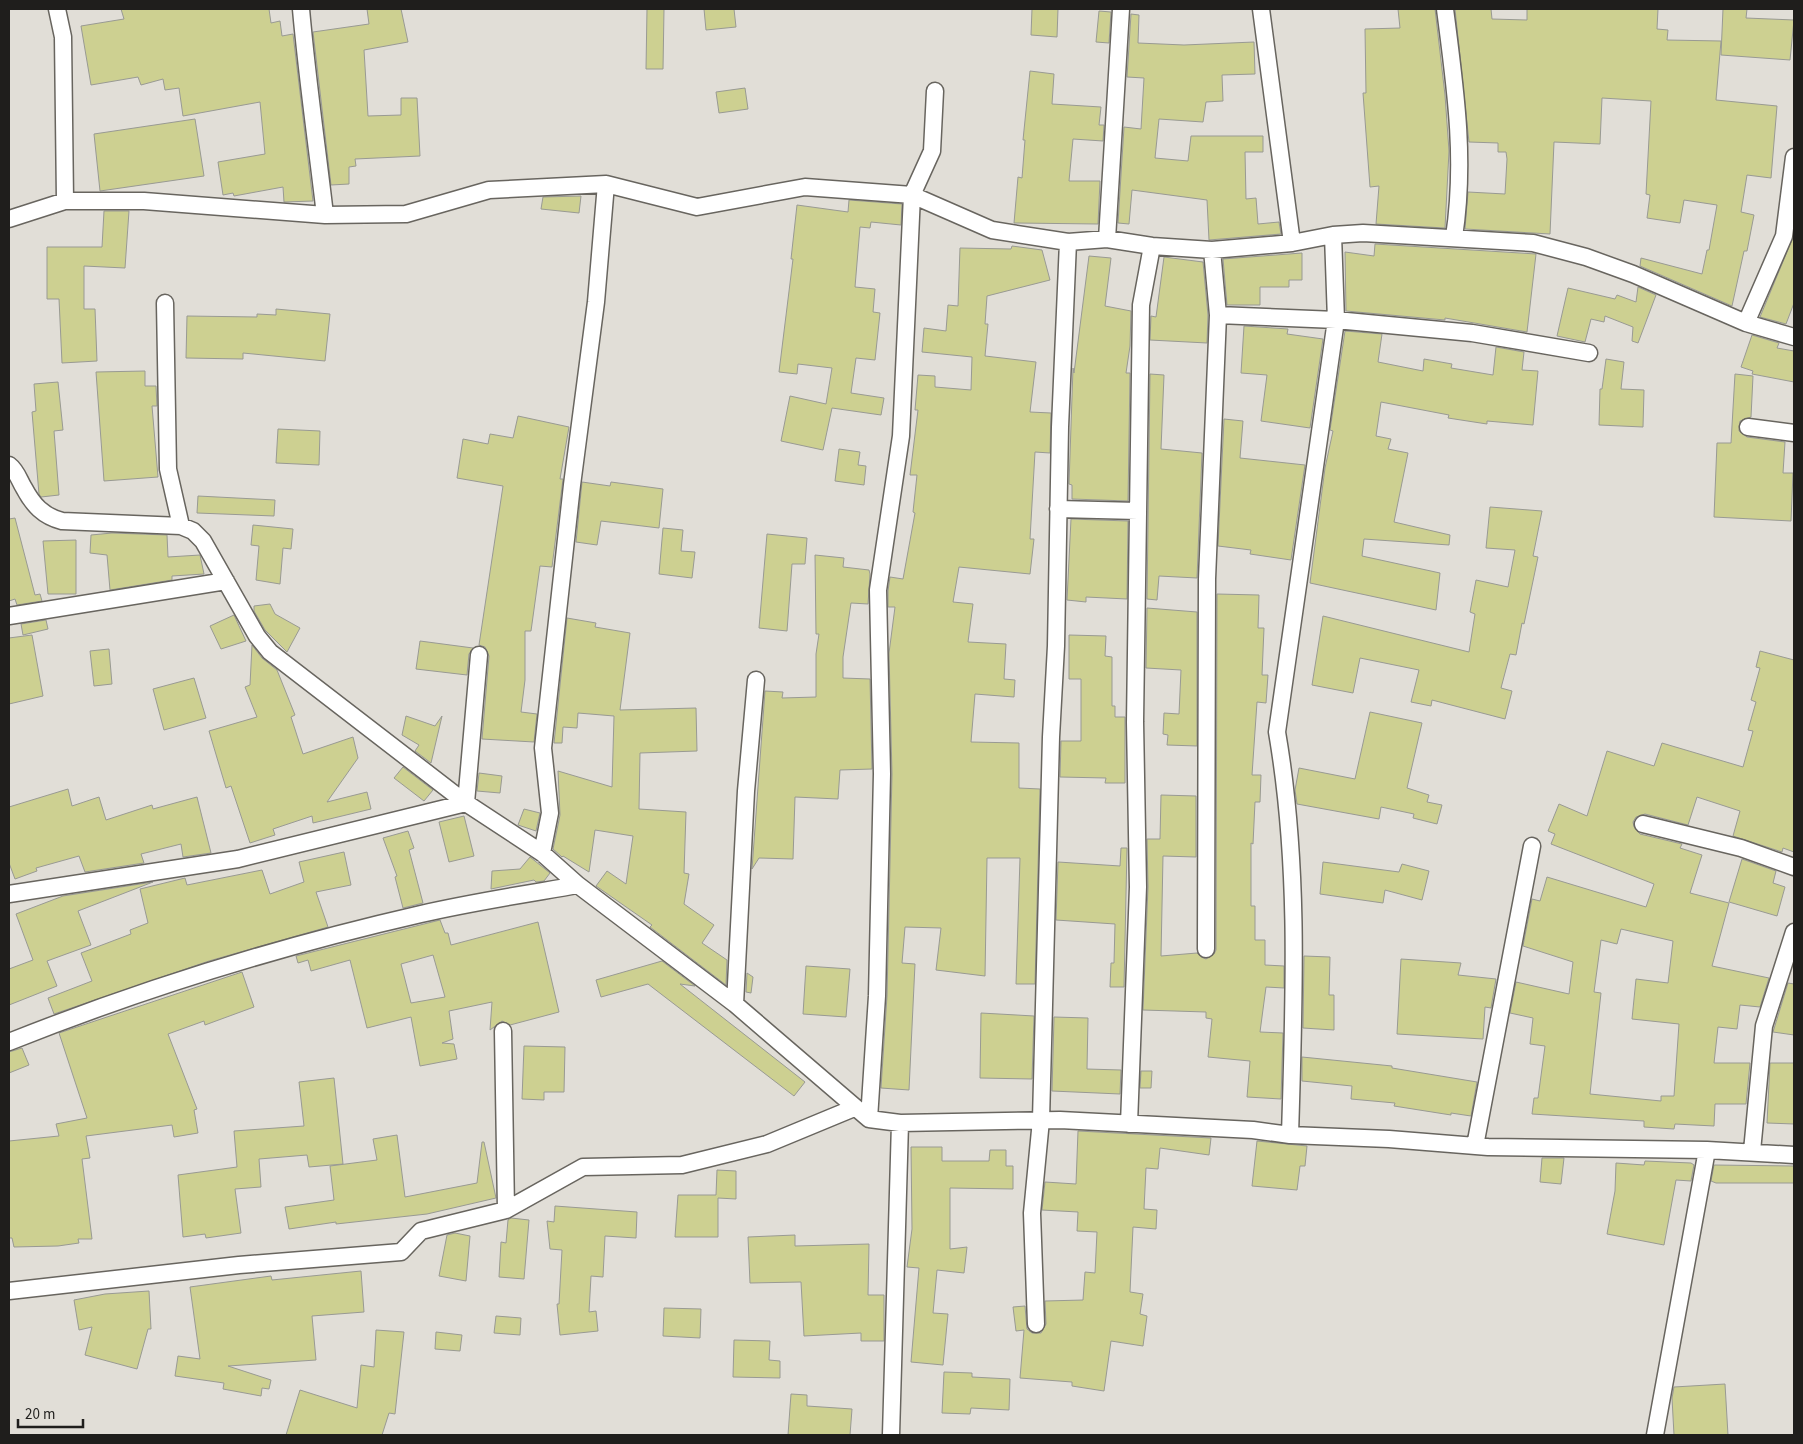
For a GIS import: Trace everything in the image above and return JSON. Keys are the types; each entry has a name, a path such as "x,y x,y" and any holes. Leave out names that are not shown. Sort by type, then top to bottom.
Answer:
{"street":[{"path":"56,9 63,37 65,201"},
{"path":"300,9 309,102 317,147 325,215"},
{"path":"1107,239 1122,9"},
{"path":"1261,9 1292,243"},
{"path":"1445,9 1460,124 1458,213 1454,237"},
{"path":"869,1119 877,996 882,774 878,590 901,436 912,195 932,151 935,91"},
{"path":"1746,323 1784,236 1794,157"},
{"path":"9,219 65,201 144,201 325,215 406,214 489,190 606,184 697,207 804,187 912,195 992,230 1068,242 1107,239 1152,246 1212,250 1292,243 1333,235 1363,233 1533,243 1586,257 1633,274 1746,323 1794,337"},
{"path":"542,853 550,813 543,748 572,484 596,302 606,184"},
{"path":"1290,1135 1294,1005 1293,884 1285,777 1277,732 1336,320 1333,235"},
{"path":"1036,1324 1032,1213 1041,1120 1051,737 1056,646 1058,509 1068,242"},
{"path":"1130,1124 1138,887 1135,722 1140,305 1152,246"},
{"path":"1206,948 1207,579 1218,315 1212,250"},
{"path":"165,303 168,469 180,526"},
{"path":"1218,315 1336,320 1472,334 1589,352"},
{"path":"1748,427 1794,433"},
{"path":"9,465 16,472 36,508 48,517 62,521 180,526 193,531 203,541 257,636 270,652 466,803 542,853 578,885 735,1004 869,1119 900,1123 1041,1120 1253,1130 1290,1135 1389,1139 1475,1146 1752,1151 1794,1155"},
{"path":"1058,509 1138,511"},
{"path":"9,616 226,581"},
{"path":"466,803 478,655"},
{"path":"735,1004 746,791 756,680"},
{"path":"9,894 238,859 466,803"},
{"path":"1643,824 1741,848 1794,867"},
{"path":"1475,1146 1532,846"},
{"path":"9,1042 74,1016 257,957 422,913 578,885"},
{"path":"1752,1151 1764,1026 1794,932"},
{"path":"503,1031 506,1210"},
{"path":"9,1291 239,1265 401,1252 421,1231 506,1210 583,1167 682,1165 767,1144 854,1108"},
{"path":"891,1435 900,1123"},
{"path":"1656,1435 1707,1150"}],"building":[{"path":"121,9 269,9 271,23 280,21 282,36 293,34 313,201 284,202 283,187 234,196 233,193 223,195 218,162 265,154 260,102 183,116 179,88 165,90 163,79 141,85 138,77 91,85 81,26 124,19"},
{"path":"367,9 401,9 408,42 364,50 368,116 401,115 401,98 417,98 420,156 355,159 356,166 349,167 349,184 331,185 313,32 369,24"},
{"path":"647,9 664,9 663,69 646,69"},
{"path":"704,9 734,9 736,27 706,30"},
{"path":"1032,9 1058,9 1057,37 1031,35"},
{"path":"1398,9 1435,9 1445,95 1449,151 1445,228 1376,224 1379,186 1370,187 1363,93 1366,93 1365,29 1400,28"},
{"path":"1455,9 1491,9 1492,19 1527,20 1527,9 1658,9 1657,29 1668,30 1667,40 1721,41 1716,100 1777,106 1771,178 1747,175 1741,212 1754,215 1747,251 1744,251 1732,306 1640,266 1641,258 1702,274 1707,250 1709,250 1717,205 1684,200 1680,223 1647,218 1650,195 1646,194 1651,101 1602,98 1600,144 1554,142 1550,234 1465,229 1468,192 1505,194 1507,159 1506,152 1498,152 1498,143 1469,142"},
{"path":"1723,9 1747,9 1746,18 1794,20 1790,60 1721,55"},
{"path":"1099,11 1111,12 1109,43 1096,42"},
{"path":"1131,14 1139,15 1138,43 1184,45 1254,42 1255,74 1222,75 1223,101 1206,102 1203,122 1159,119 1155,158 1188,161 1191,136 1263,136 1263,152 1245,152 1246,199 1256,198 1258,224 1279,222 1281,234 1209,240 1207,200 1132,190 1129,224 1118,223 1124,127 1141,129 1144,78 1127,77"},
{"path":"1030,71 1054,74 1052,104 1101,107 1099,125 1104,125 1103,141 1073,139 1069,181 1100,181 1098,224 1014,223 1018,177 1022,178 1025,140 1023,140"},
{"path":"745,88 748,109 719,113 716,92"},
{"path":"195,119 204,176 100,191 94,134"},
{"path":"581,196 579,213 541,209 543,197"},
{"path":"849,200 902,204 901,225 871,222 870,228 860,227 855,287 875,289 873,312 880,313 875,360 856,358 851,393 884,398 881,415 832,408 823,450 781,441 790,396 826,404 832,368 798,364 797,374 779,372 793,259 791,259 797,205 848,212"},
{"path":"104,211 129,211 125,268 84,266 84,309 95,309 97,361 62,363 59,299 47,299 47,247 102,247"},
{"path":"1794,235 1794,303 1786,324 1760,317"},
{"path":"1375,244 1536,254 1527,332 1445,318 1445,320 1346,311 1345,252 1374,256"},
{"path":"1012,246 1042,250 1050,280 987,296 985,324 988,324 985,356 1036,362 1030,412 1051,413 1050,453 1035,452 1030,539 1034,539 1030,574 959,567 953,602 973,604 968,642 1006,644 1004,679 1015,680 1014,697 975,694 971,742 1019,743 1019,788 1040,789 1035,984 1016,984 1020,858 987,858 985,976 936,970 941,928 905,927 902,963 915,964 909,1090 881,1088 887,996 892,774 889,653 895,607 888,607 888,591 890,577 903,579 915,513 913,512 917,475 910,475 918,410 915,410 918,375 935,376 935,387 971,390 972,357 922,352 924,328 946,331 948,305 958,306 960,248 1011,249"},
{"path":"1302,253 1302,280 1289,280 1289,287 1260,287 1260,305 1227,305 1223,259"},
{"path":"1089,256 1111,258 1105,306 1131,311 1130,346 1126,373 1130,373 1128,501 1072,499 1072,485 1069,484 1073,368 1074,373"},
{"path":"1164,257 1203,262 1208,315 1207,343 1150,340 1151,316 1156,317"},
{"path":"1638,287 1656,295 1638,343 1632,341 1633,327 1605,316 1604,322 1591,319 1585,342 1557,336 1568,288 1615,299 1617,295 1636,302"},
{"path":"276,309 330,314 325,361 243,353 243,359 186,358 187,316 257,317 257,314 276,315"},
{"path":"1244,326 1288,329 1287,334 1323,339 1310,428 1261,421 1267,375 1241,373"},
{"path":"1345,331 1382,334 1378,362 1423,371 1424,359 1452,364 1451,368 1493,375 1496,347 1524,352 1522,370 1538,371 1533,425 1487,421 1487,424 1448,418 1449,415 1381,402 1376,436 1391,439 1388,449 1408,453 1394,522 1450,535 1449,545 1364,539 1362,556 1440,573 1436,610 1310,583 1325,468 1333,431 1330,430"},
{"path":"1752,335 1779,343 1777,348 1794,351 1794,382 1752,374 1753,371 1741,367"},
{"path":"1606,359 1624,362 1621,389 1644,390 1643,427 1599,425 1600,389 1602,389"},
{"path":"145,371 145,386 156,386 157,406 152,406 158,477 104,481 96,372"},
{"path":"1150,374 1164,375 1161,449 1202,453 1197,578 1159,576 1157,600 1147,599"},
{"path":"1735,374 1753,376 1751,417 1740,421 1739,431 1747,437 1785,442 1783,473 1793,473 1791,521 1714,517 1717,443 1731,443"},
{"path":"58,382 63,430 54,431 59,495 41,497 39,494 32,412 36,411 34,384"},
{"path":"518,416 569,427 560,479 563,479 552,567 540,566 531,631 525,631 525,680 521,712 537,714 534,742 482,739 489,656 485,647 479,645 503,486 457,478 463,439 488,444 490,434 513,438"},
{"path":"1224,419 1243,421 1240,458 1305,465 1291,560 1250,554 1251,550 1218,546"},
{"path":"278,429 320,431 319,465 276,463"},
{"path":"839,449 860,452 858,465 866,466 864,485 835,481"},
{"path":"582,482 610,486 611,482 663,489 659,528 601,521 597,545 576,542"},
{"path":"198,496 275,500 274,516 197,513"},
{"path":"1490,507 1542,511 1533,556 1538,557 1524,624 1522,623 1516,655 1510,654 1501,688 1512,691 1505,719 1432,700 1431,706 1411,702 1419,670 1360,658 1353,693 1312,685 1323,616 1469,652 1475,614 1470,612 1476,580 1508,587 1515,550 1486,548"},
{"path":"15,518 35,595 40,594 42,601 17,605 15,599 9,601 9,519"},
{"path":"1071,519 1128,521 1127,599 1086,597 1086,602 1067,600"},
{"path":"253,525 293,529 291,549 283,548 280,584 256,580 259,546 251,545"},
{"path":"663,528 683,530 681,551 695,552 692,578 659,574"},
{"path":"112,533 167,535 168,557 200,555 204,574 172,576 172,580 110,590 107,555 90,553 91,535"},
{"path":"767,534 807,538 805,564 792,564 787,631 759,628"},
{"path":"76,540 76,594 48,594 43,541"},
{"path":"815,555 844,558 843,567 869,570 868,604 851,603 843,657 843,678 870,679 872,769 840,770 838,799 795,797 793,859 759,858 752,869 765,691 783,692 782,698 816,697 816,654 819,634 816,634"},
{"path":"1217,594 1259,595 1258,628 1264,628 1262,675 1268,675 1266,703 1257,702 1252,775 1261,775 1260,802 1255,802 1253,844 1251,843 1251,906 1255,906 1255,940 1265,940 1265,965 1284,966 1284,988 1266,987 1260,1032 1283,1033 1281,1099 1247,1097 1250,1061 1208,1057 1212,1019 1206,1018 1206,1012 1143,1010 1148,887 1147,839 1160,839 1161,795 1196,796 1196,857 1163,856 1161,956 1197,953 1206,959 1214,954 1216,950"},
{"path":"270,604 275,614 300,628 287,652 265,630 254,611 254,606"},
{"path":"1147,608 1197,612 1197,746 1167,745 1168,735 1163,734 1164,713 1179,714 1181,670 1146,668"},
{"path":"234,615 246,641 221,649 210,626"},
{"path":"567,618 596,623 595,627 630,633 620,710 696,708 697,751 640,753 639,809 686,812 684,873 689,874 684,904 714,925 702,943 727,960 726,985 650,927 652,925 596,886 607,871 626,884 633,836 595,830 589,872 562,857 553,849 560,815 558,771 612,787 614,716 578,713 577,728 563,727 562,743 554,743"},
{"path":"46,620 48,629 23,635 21,624"},
{"path":"32,635 43,696 9,704 9,638"},
{"path":"1069,635 1106,636 1105,656 1112,657 1112,706 1115,706 1115,717 1125,717 1125,783 1105,783 1106,778 1060,777 1061,741 1081,741 1081,679 1069,679"},
{"path":"420,641 473,648 469,654 467,675 416,669"},
{"path":"252,645 262,658 277,670 295,715 291,717 303,754 353,737 358,758 327,802 367,792 371,809 313,823 312,816 273,829 275,835 250,843 231,786 226,788 209,731 257,717 245,687 250,685"},
{"path":"109,649 112,684 94,686 90,651"},
{"path":"1760,651 1794,660 1794,852 1783,848 1782,852 1733,836 1740,811 1697,797 1688,825 1645,814 1636,817 1633,822 1634,827 1640,834 1682,844 1680,848 1702,855 1690,893 1729,903 1712,966 1769,978 1760,1007 1740,1005 1737,1029 1718,1027 1714,1063 1750,1063 1746,1104 1715,1104 1714,1126 1675,1124 1674,1129 1644,1127 1644,1121 1532,1114 1534,1098 1538,1098 1545,1046 1530,1044 1533,1018 1510,1013 1516,982 1569,994 1573,962 1523,946 1532,899 1540,901 1547,877 1646,907 1654,884 1551,844 1555,834 1548,831 1559,804 1587,816 1607,751 1654,766 1662,743 1743,767 1753,731 1748,730 1756,702 1751,700 1760,668 1756,667","holes":["1621,929 1673,941 1668,983 1636,979 1632,1019 1679,1024 1674,1096 1661,1096 1661,1101 1590,1094 1601,993 1594,992 1601,940 1617,944"]},
{"path":"194,678 206,718 164,730 153,689"},
{"path":"1370,712 1422,723 1407,788 1429,795 1427,802 1442,805 1437,824 1413,818 1414,814 1381,807 1379,819 1297,804 1295,790 1299,768 1355,779"},
{"path":"406,716 435,726 442,716 431,763 415,751 419,745 402,735"},
{"path":"403,767 433,790 424,801 394,778"},
{"path":"479,773 502,776 500,793 477,791"},
{"path":"68,789 72,806 99,797 106,820 152,805 153,809 197,797 211,853 183,857 181,844 141,854 144,863 85,872 79,856 36,868 37,871 15,879 9,863 9,807"},
{"path":"524,809 540,813 536,831 518,825"},
{"path":"464,816 474,856 449,862 439,822"},
{"path":"408,831 414,848 409,850 423,903 403,908 395,877 397,876 383,838"},
{"path":"1121,848 1127,848 1124,987 1110,987 1111,963 1114,963 1115,924 1056,920 1058,862 1120,866"},
{"path":"344,852 351,885 316,892 328,927 209,961 54,1014 48,998 92,981 81,953 131,934 130,930 148,923 140,889 185,878 187,885 262,870 270,894 304,882 299,862"},
{"path":"530,857 550,873 544,881 536,882 534,880 491,889 492,871 520,869"},
{"path":"1742,859 1776,871 1773,883 1785,887 1777,916 1729,902"},
{"path":"1323,862 1399,872 1402,864 1429,871 1422,900 1385,890 1383,903 1320,894"},
{"path":"153,882 78,911 91,945 47,961 57,986 9,1005 9,969 33,960 16,914 63,896"},
{"path":"440,920 445,933 448,933 451,945 538,922 559,1012 510,1025 502,1021 490,1030 492,1002 449,1011 453,1039 442,1043 454,1044 457,1059 420,1066 411,1017 367,1028 350,960 311,971 308,960 298,963 296,956","holes":["433,955 445,997 411,1003 401,964"]},
{"path":"1304,956 1330,957 1329,995 1334,995 1334,1030 1303,1028"},
{"path":"1401,959 1461,963 1458,975 1496,979 1491,1008 1485,1007 1483,1039 1397,1034"},
{"path":"662,961 695,986 680,984 805,1082 794,1096 648,984 601,997 596,980"},
{"path":"806,966 850,969 846,1017 803,1014"},
{"path":"242,972 254,1007 205,1025 204,1021 168,1034 197,1109 194,1110 198,1133 174,1137 172,1125 86,1136 90,1158 82,1159 92,1239 78,1239 79,1243 58,1246 14,1247 12,1238 9,1238 9,1141 59,1136 56,1124 87,1118 59,1033"},
{"path":"747,973 753,977 751,993 746,992"},
{"path":"1788,983 1794,984 1794,1035 1773,1032"},
{"path":"981,1013 1034,1016 1032,1079 980,1078"},
{"path":"1054,1017 1088,1018 1087,1069 1121,1070 1120,1094 1052,1091"},
{"path":"524,1046 565,1047 564,1092 544,1092 544,1100 522,1099"},
{"path":"22,1048 29,1065 9,1073 9,1052"},
{"path":"1302,1057 1392,1066 1392,1068 1477,1082 1471,1116 1451,1113 1451,1115 1394,1106 1395,1103 1351,1099 1352,1086 1302,1081"},
{"path":"1770,1063 1794,1063 1794,1124 1767,1123"},
{"path":"1141,1071 1152,1071 1151,1088 1140,1088"},
{"path":"334,1078 343,1164 309,1167 307,1155 259,1159 261,1187 235,1189 241,1233 206,1238 205,1234 183,1237 178,1175 237,1167 234,1131 304,1126 299,1082"},
{"path":"1078,1131 1211,1138 1209,1155 1160,1148 1158,1169 1146,1168 1144,1209 1157,1210 1156,1229 1133,1227 1130,1292 1143,1294 1140,1314 1147,1316 1143,1346 1111,1341 1104,1391 1072,1386 1072,1382 1020,1378 1024,1330 1016,1331 1013,1307 1025,1306 1027,1329 1032,1333 1041,1333 1046,1324 1045,1301 1083,1300 1085,1272 1095,1273 1097,1232 1077,1231 1078,1212 1042,1210 1045,1182 1076,1184"},
{"path":"397,1135 405,1197 477,1183 482,1142 484,1142 496,1198 427,1214 336,1224 336,1222 289,1229 285,1207 334,1200 330,1166 377,1160 373,1139"},
{"path":"1257,1141 1307,1146 1305,1166 1300,1166 1297,1190 1252,1186"},
{"path":"911,1147 942,1147 942,1161 989,1161 990,1150 1006,1150 1006,1166 1013,1166 1013,1189 950,1188 950,1249 967,1247 964,1273 937,1270 933,1313 948,1314 943,1365 911,1362 919,1268 907,1267 912,1229"},
{"path":"1542,1158 1564,1158 1561,1184 1540,1182"},
{"path":"1645,1161 1691,1163 1694,1165 1691,1181 1676,1180 1664,1245 1607,1234 1615,1191 1616,1163 1644,1165"},
{"path":"1714,1165 1794,1166 1794,1183 1716,1183 1711,1181"},
{"path":"717,1170 736,1171 736,1199 718,1198 718,1237 675,1237 678,1195 716,1195"},
{"path":"555,1206 637,1212 636,1238 605,1236 603,1277 591,1276 589,1312 596,1311 598,1331 560,1335 557,1304 559,1304 562,1250 550,1249 547,1221 554,1222"},
{"path":"511,1218 529,1220 524,1279 499,1277 501,1242 506,1243 508,1220"},
{"path":"455,1233 470,1236 466,1281 439,1276 447,1235"},
{"path":"795,1235 795,1246 869,1244 868,1295 884,1295 884,1341 861,1341 861,1333 804,1336 801,1282 750,1283 748,1237"},
{"path":"361,1271 364,1312 312,1316 316,1360 228,1366 271,1380 269,1389 262,1388 261,1396 223,1389 224,1383 175,1376 178,1356 200,1359 190,1287 271,1276 272,1280"},
{"path":"149,1291 151,1329 148,1329 137,1369 85,1355 92,1327 79,1330 74,1300 105,1294"},
{"path":"664,1308 701,1309 700,1338 663,1336"},
{"path":"496,1316 521,1318 520,1335 494,1333"},
{"path":"376,1330 404,1332 395,1414 389,1413 382,1435 286,1435 300,1390 357,1408 361,1365 374,1367"},
{"path":"436,1332 462,1335 460,1351 435,1349"},
{"path":"734,1340 770,1341 769,1360 780,1361 780,1378 733,1377"},
{"path":"944,1372 972,1373 972,1377 1010,1379 1009,1410 971,1408 970,1414 942,1413"},
{"path":"1725,1384 1728,1435 1674,1435 1672,1398 1674,1387"},
{"path":"791,1394 807,1395 807,1406 852,1409 850,1435 788,1435"}]}
